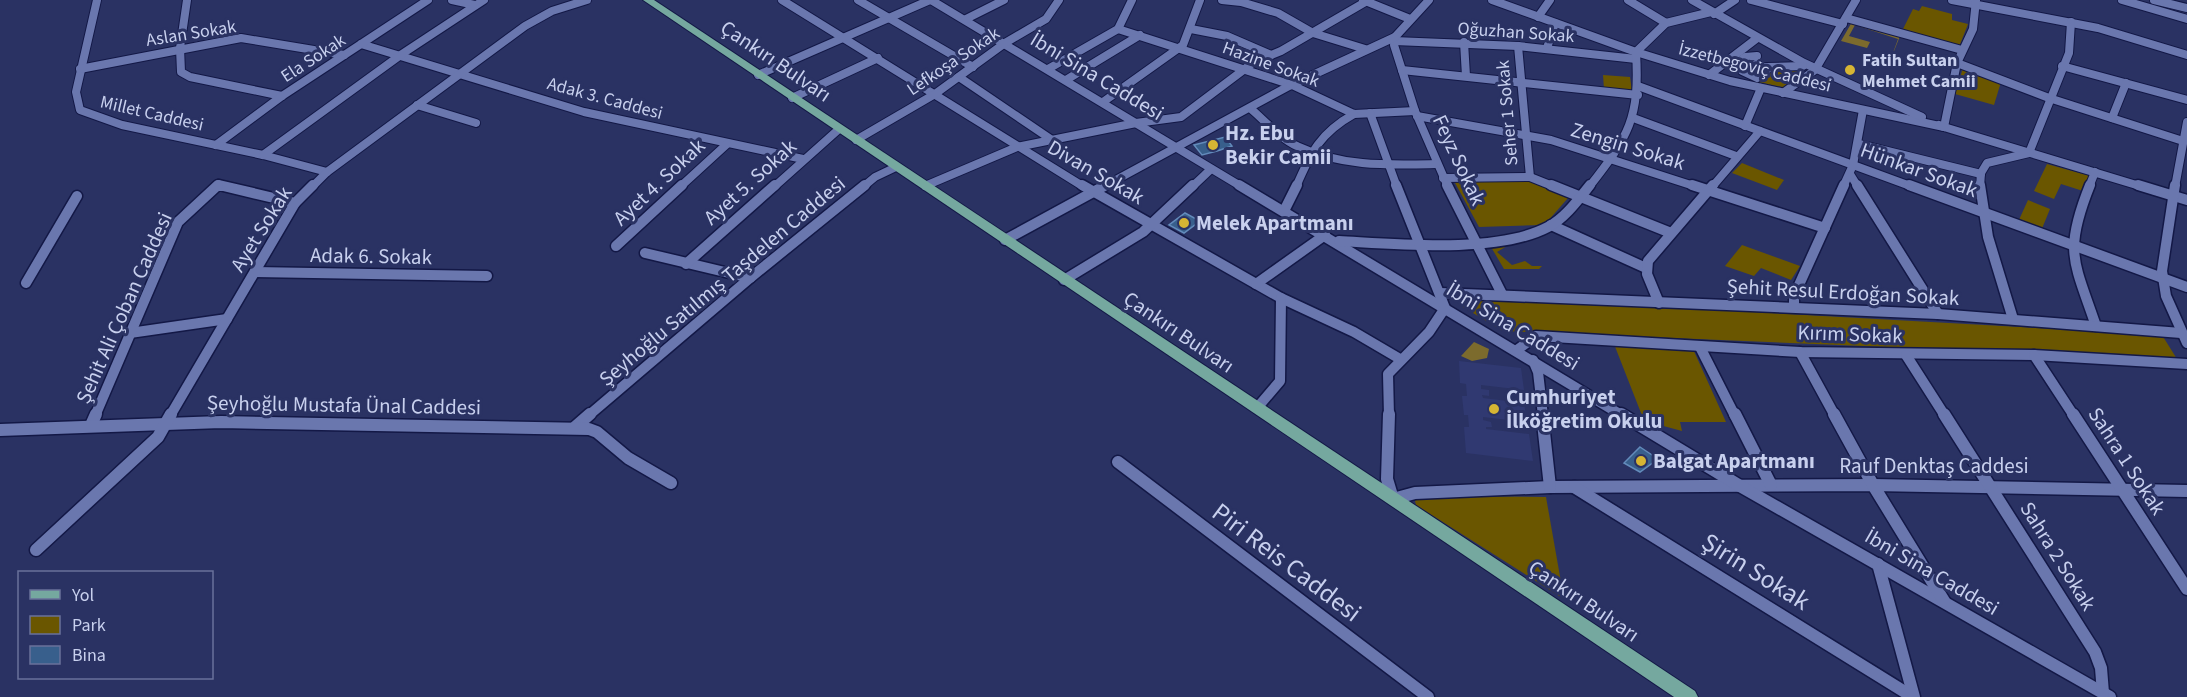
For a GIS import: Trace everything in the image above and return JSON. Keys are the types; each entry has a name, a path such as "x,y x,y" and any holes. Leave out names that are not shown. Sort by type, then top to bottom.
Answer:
{"main road":[{"name":"Çankırı Bulvarı","path":"648,0 1689,697"}],"street":[{"name":"Millet Caddesi","path":"96,0 76,92 77,103 86,114 122,125 263,154 327,172"},
{"path":"187,0 179,67 184,75 282,96"},
{"name":"Ela Sokak","path":"216,145 282,96 428,0"},
{"path":"452,0 476,5"},
{"path":"263,154 402,54 484,0"},
{"name":"Ayet Sokak","path":"36,550 158,437 295,203 327,172 535,20 587,0"},
{"name":"Divan Sokak","path":"784,0 1017,147 1152,226 1281,298 1354,332 1400,359"},
{"path":"858,0 973,67"},
{"path":"758,75 931,0"},
{"name":"İbni Sina Caddesi","path":"931,0 1533,359 1740,486 2107,695"},
{"path":"966,19 1004,0"},
{"name":"Lefkoşa Sokak","path":"856,140 935,94 1005,43 1046,19 1059,0"},
{"path":"1048,69 1118,28 1132,0"},
{"path":"1103,102 1179,48 1191,29 1200,0"},
{"path":"1222,0 1241,2 1278,13 1313,33 1365,49"},
{"path":"1005,240 1292,85 1365,49 1395,39 1410,19 1429,0"},
{"name":"İzzetbegoviç Caddesi","path":"1492,0 1636,55 1757,87 1944,127 2187,200"},
{"path":"1538,17 1550,0"},
{"path":"1628,0 1666,23"},
{"path":"1692,0 1755,40 1815,70 1944,127 1957,63 1973,29 1976,2"},
{"path":"1336,241 1422,245 1521,235 1551,225 1581,197 1612,159 1636,118 1638,91 1636,55 1666,23 1712,13 1735,0"},
{"path":"1751,0 1962,50"},
{"path":"1783,93 1815,70 1856,0"},
{"path":"1952,0 1976,2 2071,22 2138,39 2187,55"},
{"path":"2122,0 2187,19"},
{"path":"2154,0 2186,7"},
{"path":"925,186 1017,147 1137,123 1181,117 1245,70 1313,33 1365,1 1410,19"},
{"path":"2013,319 1980,212 1981,174 1987,163 2029,153 2070,44 2071,22"},
{"path":"1547,48 1555,23"},
{"name":"Hazine Sokak","path":"1118,28 1292,85 1354,114 1416,113"},
{"path":"1191,29 1227,36 1271,55"},
{"path":"1066,80 1140,35"},
{"name":"Aslan Sokak","path":"80,69 241,38 344,56"},
{"name":"Oğuzhan Sokak","path":"1395,39 1636,55"},
{"name":"Feyz Sokak","path":"1395,39 1416,113 1436,164 1502,294"},
{"path":"1745,126 1757,87 1759,67 1755,40"},
{"path":"1709,75 1755,40"},
{"path":"1464,42 1466,76"},
{"path":"361,44 402,54"},
{"name":"Seher 1 Sokak","path":"1518,46 1530,177"},
{"name":"Adak 3. Caddesi","path":"402,54 600,115 803,159"},
{"path":"1759,67 1745,57 1738,63 1742,71 1759,67 1807,66"},
{"path":"792,98 878,58"},
{"path":"1957,63 2049,98 2183,141"},
{"path":"2062,66 2187,100"},
{"name":"Hünkar Sokak","path":"1402,70 1638,91 1760,131 1852,170 1980,212 2187,287"},
{"path":"959,77 1052,140"},
{"path":"2112,118 2127,83"},
{"path":"417,105 476,123"},
{"path":"1250,108 1296,146 1360,165 1436,164"},
{"path":"1794,307 1794,296 1852,170 1859,144 1863,110"},
{"path":"1370,113 1387,165 1422,245 1445,308 1429,332 1390,370 1387,479 1394,499"},
{"name":"Zengin Sokak","path":"1416,113 1525,134 1612,159 1824,228"},
{"path":"1284,212 1311,149 1341,119 1354,114"},
{"path":"1636,118 1736,156"},
{"path":"2187,122 2173,195 2162,278 2166,296 2187,343"},
{"name":"Ayet 5. Sokak","path":"686,264 839,129"},
{"path":"1646,268 1671,233 1760,131"},
{"name":"Ayet 4. Sokak","path":"616,246 727,144"},
{"path":"1859,144 1981,174"},
{"name":"Şeyhoğlu Satılmış Taşdelen Caddesi","path":"574,428 750,278 874,177 896,167"},
{"path":"1064,280 1152,226 1211,169"},
{"path":"1852,170 1938,314"},
{"path":"2095,172 2078,219 2073,247 2096,326"},
{"path":"1443,178 1530,177 1671,233"},
{"name":"Şehit Ali Çoban Caddesi","path":"92,423 178,222 187,211 218,185 295,203"},
{"path":"26,283 77,196"},
{"path":"1551,225 1646,268 1659,303"},
{"path":"1256,284 1325,236"},
{"path":"645,253 750,278"},
{"name":"Adak 6. Sokak","path":"255,272 487,276"},
{"name":"Şehit Resul Erdoğan Sokak","path":"1440,293 1938,314 2181,333"},
{"path":"1257,408 1280,381 1281,298"},
{"path":"130,333 228,319"},
{"name":"Kırım Sokak","path":"1517,350 1536,336 1800,352 2034,355 2187,364"},
{"path":"1700,347 1771,485"},
{"path":"1800,352 1873,485 1945,603"},
{"name":"Sahra 2 Sokak","path":"1906,355 1992,486 2096,652 2107,695"},
{"name":"Sahra 1 Sokak","path":"2034,355 2187,589"},
{"path":"1533,359 1538,372 1550,487"},
{"name":"Şeyhoğlu Mustafa Ünal Caddesi","path":"0,430 92,423 168,422 574,428 597,432 628,458 672,483"},
{"name":"Piri Reis Caddesi","path":"1118,462 1428,697"},
{"name":"Rauf Denktaş Caddesi","path":"1394,499 1415,493 1550,487 1873,485 2187,491"},
{"name":"Şirin Sokak","path":"1574,487 1914,697"},
{"path":"1878,564 1914,697"}],"shaded area":[{"path":"1852,22 1900,36 1890,61 1898,39 1855,25 1849,36 1870,42 1867,48 1841,41"},
{"path":"1474,342 1489,349 1487,358 1472,361 1461,356"},
{"name":"Cumhuriyet İlköğretim Okulu","path":"1459,361 1521,368 1524,390 1481,385 1481,389 1489,390 1489,396 1482,395 1483,398 1524,403 1527,422 1483,417 1483,420 1491,422 1492,427 1486,427 1486,429 1529,434 1533,461 1466,453 1464,427 1469,427 1468,415 1464,415 1462,396 1467,396 1466,384 1460,383"}],"green space":[{"path":"1922,6 1952,14 1952,20 1968,24 1959,47 1901,33 1913,9 1919,11"},
{"path":"1963,68 2001,82 1994,105 1955,94"},
{"path":"1771,70 1804,70 1783,87 1758,82 1761,73"},
{"path":"1603,75 1630,77 1632,91 1604,89"},
{"path":"1742,163 1784,180 1777,190 1732,173"},
{"path":"2047,164 2090,176 2083,191 2061,184 2054,199 2034,191"},
{"path":"1527,180 1568,198 1547,222 1540,225 1479,227 1454,181"},
{"path":"2028,200 2050,209 2041,231 2018,222"},
{"path":"1505,243 1507,246 1497,252 1512,265 1525,261 1532,266 1542,266 1539,269 1504,269 1491,247"},
{"path":"1742,245 1800,266 1791,280 1761,268 1754,276 1725,266"},
{"path":"1467,296 2162,335 2177,359 1503,331 1463,307 1461,300"},
{"path":"1614,344 1693,349 1726,422 1680,422 1682,431 1646,419 1641,413"},
{"path":"1418,496 1546,497 1564,599 1416,505 1415,501"}],"building":[{"name":"Hz. Ebu Bekir Camii","path":"1225,137 1232,146 1202,155 1194,145"},
{"name":"Melek Apartmanı","path":"1185,213 1200,221 1184,233 1169,225"},
{"name":"Balgat Apartmanı","path":"1640,447 1658,459 1640,472 1624,463"}],"place":[{"name":"Fatih Sultan Mehmet Camii","path":"1850,70"},
{"name":"Hz. Ebu Bekir Camii","path":"1213,145"},
{"name":"Melek Apartmanı","path":"1184,223"},
{"name":"Cumhuriyet İlköğretim Okulu","path":"1494,409"},
{"name":"Balgat Apartmanı","path":"1641,461"}]}
